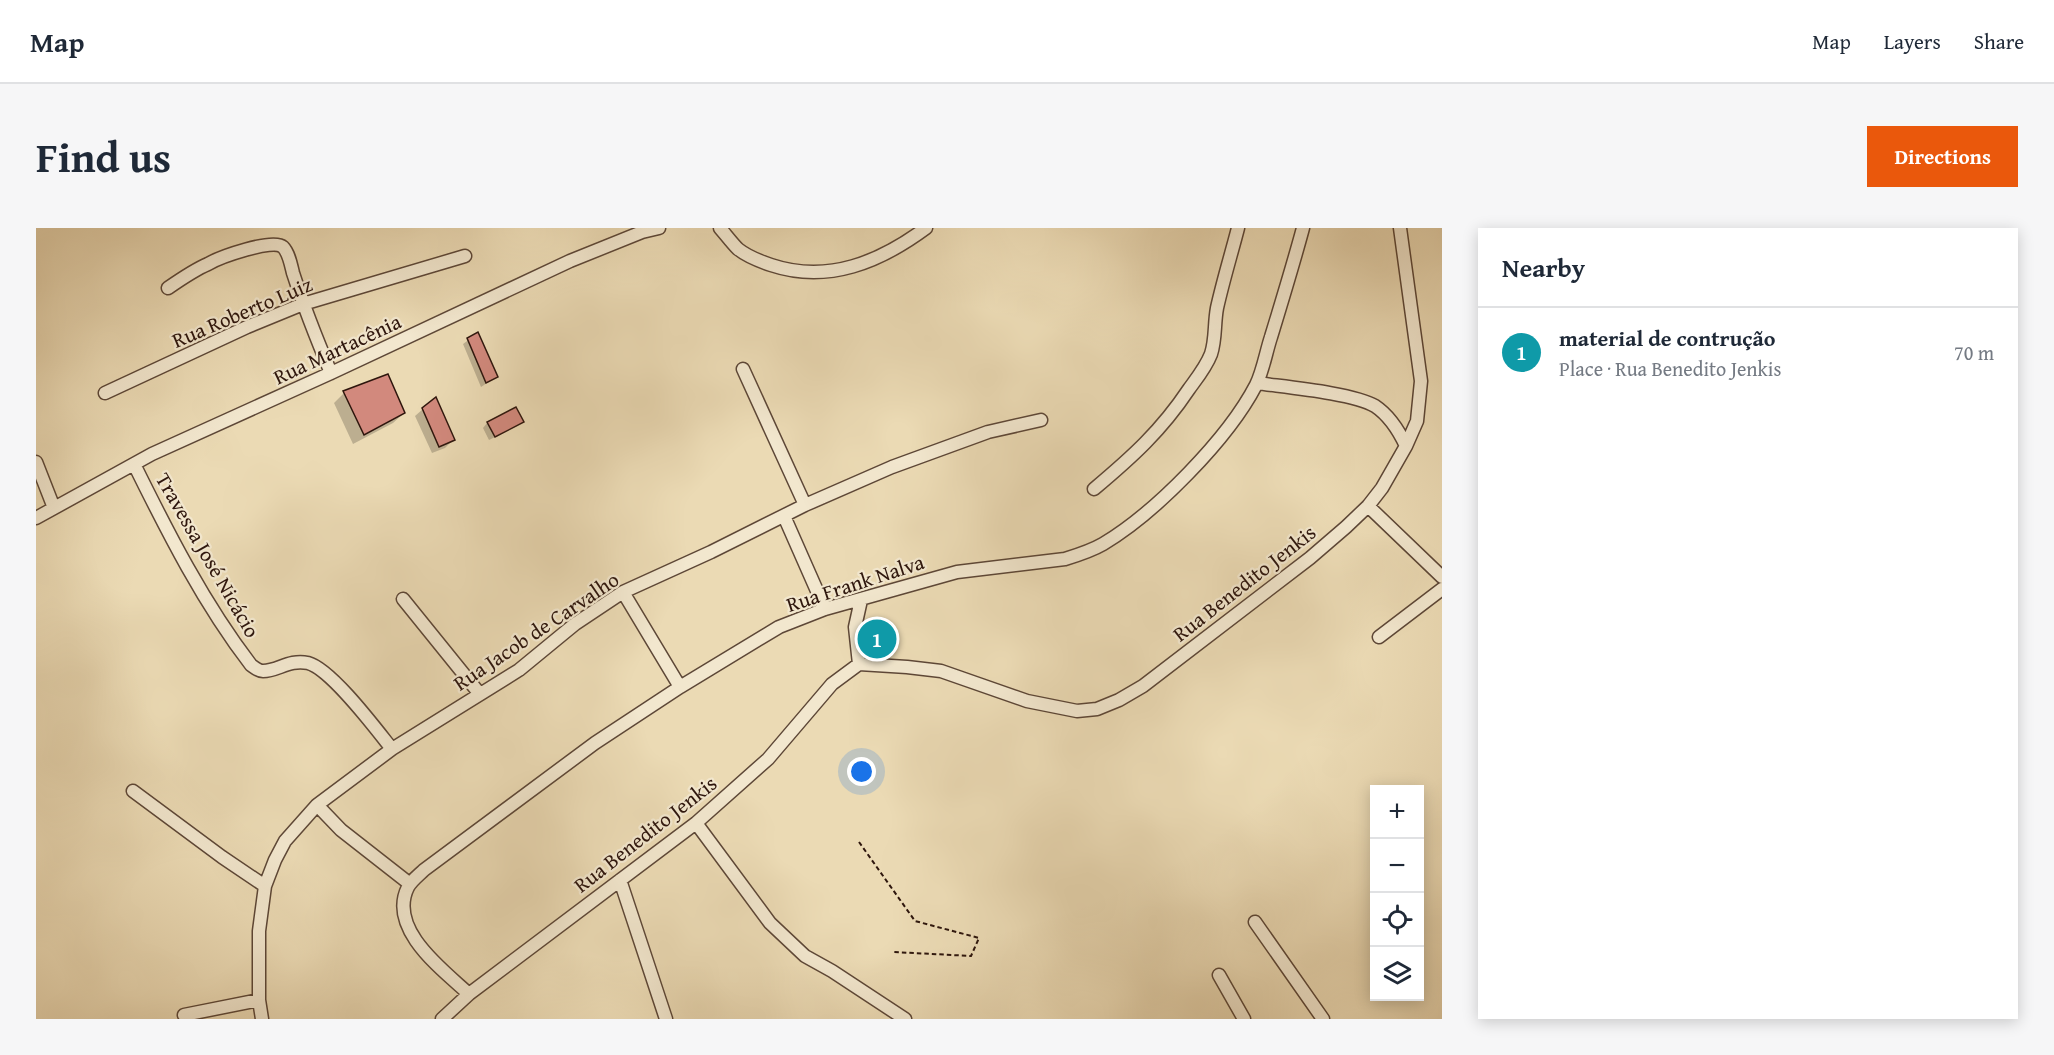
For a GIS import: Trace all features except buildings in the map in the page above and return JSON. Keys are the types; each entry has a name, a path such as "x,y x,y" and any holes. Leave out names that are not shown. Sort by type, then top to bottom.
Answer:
{"street":[{"name":"Rua Martacênia","path":"36,518 134,464 570,261 642,232 659,228"},
{"path":"720,228 739,250 755,260 791,272 813,273 844,268 877,258 901,246 926,228"},
{"path":"1094,489 1157,432 1204,368 1211,355 1215,336 1216,311 1238,228"},
{"name":"Rua Frank Nalva","path":"410,884 450,850 595,743 680,687 779,627 825,609 923,580 957,572 1065,559 1082,554 1126,529 1203,458 1234,420 1257,383 1303,228"},
{"name":"Rua Benedito Jenkis","path":"442,1019 470,994 696,823 768,759 832,684 859,664 941,671 1028,701 1077,711 1097,708 1119,700 1143,686 1310,558 1368,506 1382,488 1406,446 1417,421 1421,381 1400,228"},
{"path":"168,288 209,263 266,245 283,247 331,373"},
{"name":"Rua Roberto Luiz","path":"105,393 247,327 303,304 465,256"},
{"path":"743,369 805,505"},
{"path":"1257,383 1351,398 1374,405 1389,417 1406,446"},
{"name":"Rua Jacob de Carvalho","path":"262,1019 259,1000 259,931 265,886 285,841 317,805 392,749 519,670 575,624 623,592 684,566 805,505 892,467 988,432 1041,420"},
{"path":"36,462 54,508"},
{"name":"Travessa José Nicácio","path":"134,464 190,570 232,639 251,665 263,671 298,662 322,669 335,681 392,749"},
{"path":"1368,506 1442,577"},
{"path":"784,516 825,609"},
{"path":"1379,637 1442,589"},
{"path":"623,592 680,687"},
{"path":"403,599 479,693"},
{"path":"859,664 855,627 861,600"},
{"path":"133,791 265,886"},
{"path":"317,805 341,830 410,884 404,899 406,918 411,933 424,952 470,994"},
{"path":"696,823 770,923 783,937 805,956 905,1019"},
{"path":"620,880 666,1019"},
{"path":"1255,922 1323,1019"},
{"path":"1220,975 1244,1019"},
{"path":"183,1015 259,1000"}],"path":[{"path":"859,842 915,921 979,938 971,956 894,952"}],"place":[{"name":"material de contrução","path":"877,639"}]}
